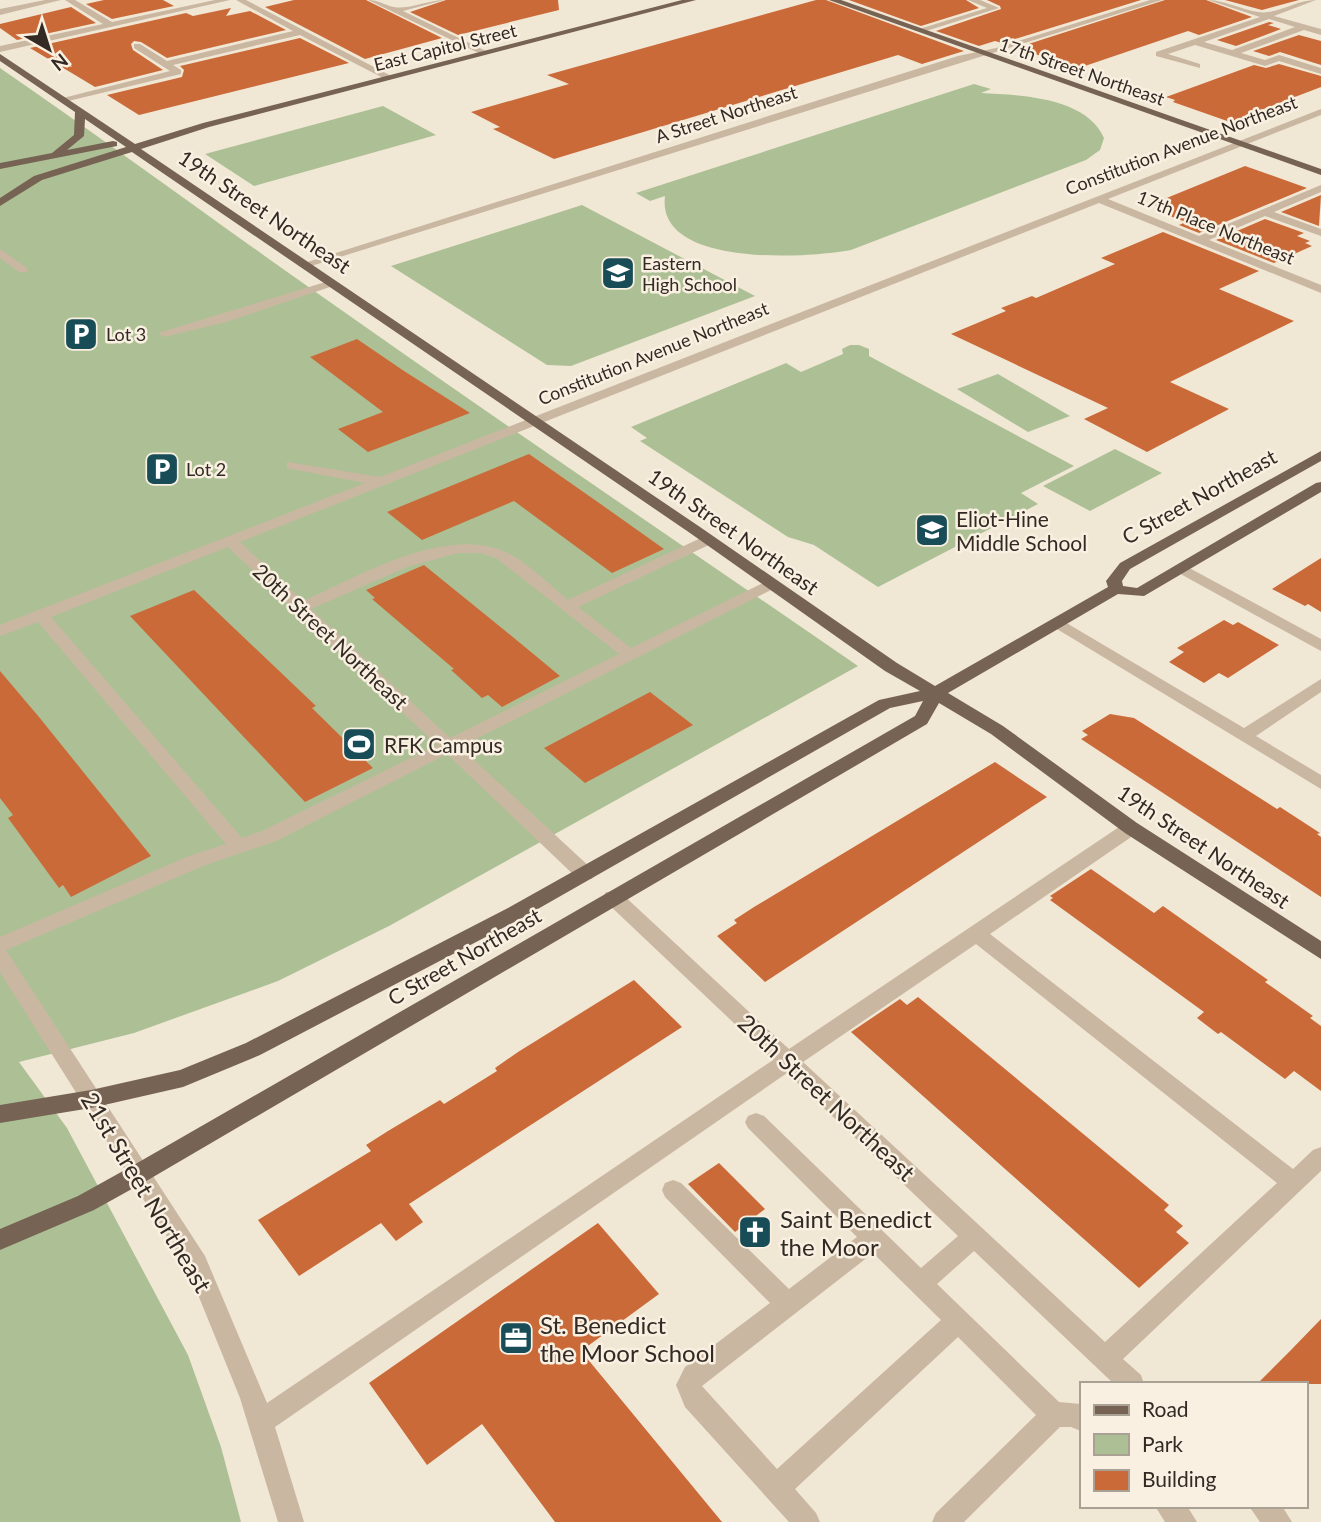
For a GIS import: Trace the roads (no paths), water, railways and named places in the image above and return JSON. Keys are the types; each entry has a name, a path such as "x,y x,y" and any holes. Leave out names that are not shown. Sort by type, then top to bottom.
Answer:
{"main road":[{"name":"East Capitol Street","path":"129,145 692,0"},
{"name":"17th Street Northeast","path":"833,0 1321,172"},
{"name":"19th Street Northeast","path":"0,57 891,667 997,730 1131,828 1321,951"},
{"path":"48,158 79,136 80,111"},
{"path":"0,166 129,145"},
{"path":"0,203 38,178 129,145"},
{"name":"C Street Northeast","path":"1116,589 1114,581 1125,566 1321,455"},
{"name":"C Street Northeast","path":"0,1114 91,1099 183,1078 253,1049 585,874 885,704 936,693 1116,589 1139,593 1321,486"},
{"name":"C Street Northeast","path":"0,1240 86,1203 921,720 936,693"}],"street":[{"path":"0,12 57,0"},
{"path":"69,0 111,25"},
{"path":"170,0 186,9"},
{"path":"0,49 226,0"},
{"path":"240,0 390,78"},
{"path":"372,0 486,53"},
{"path":"395,11 440,0"},
{"path":"920,30 995,8 972,0"},
{"name":"A Street Northeast","path":"304,265 1158,0"},
{"path":"1212,0 1321,32"},
{"path":"1197,66 1160,54 1311,0"},
{"path":"1232,53 1321,21"},
{"path":"165,64 300,32"},
{"path":"1196,42 1265,63 1279,58 1321,71"},
{"path":"64,99 178,72 137,46"},
{"name":"Constitution Avenue Northeast","path":"0,631 1319,114"},
{"path":"1199,240 1321,188"},
{"name":"17th Place Northeast","path":"1098,199 1321,289"},
{"path":"1265,212 1321,233"},
{"path":"0,252 23,270"},
{"path":"164,332 222,318 332,284"},
{"path":"292,465 380,481"},
{"path":"567,606 708,540"},
{"name":"20th Street Northeast","path":"230,541 585,874"},
{"path":"300,608 428,554 471,545 495,551 630,655"},
{"path":"1180,568 1321,646"},
{"path":"0,945 196,861 269,836 770,585"},
{"path":"41,615 238,846"},
{"path":"1058,623 1321,783"},
{"path":"1244,736 1321,684"},
{"path":"261,1422 787,1060 978,935 1131,828"},
{"name":"20th Street Northeast","path":"613,897 1130,1382"},
{"path":"978,935 1294,1183"},
{"name":"21st Street Northeast","path":"0,956 140,1172 204,1279 261,1422 291,1522"},
{"path":"756,1122 1054,1415"},
{"path":"1105,1359 1321,1157"},
{"path":"673,1190 788,1304"},
{"path":"919,1284 975,1236"},
{"path":"807,1522 694,1398 688,1385 694,1376 874,1238"},
{"path":"776,1488 958,1321"},
{"path":"945,1522 1054,1415 1076,1414 1080,1418"},
{"path":"1170,1508 1184,1522"},
{"path":"1264,1508 1279,1522"}],"place":[{"name":"Eastern High School","path":"618,273"},
{"name":"Lot 3","path":"81,334"},
{"name":"Lot 2","path":"162,469"},
{"name":"Eliot-Hine Middle School","path":"932,530"},
{"name":"RFK Campus","path":"359,744"},
{"name":"Saint Benedict the Moor","path":"755,1232"},
{"name":"St. Benedict the Moor School","path":"516,1338"}]}
